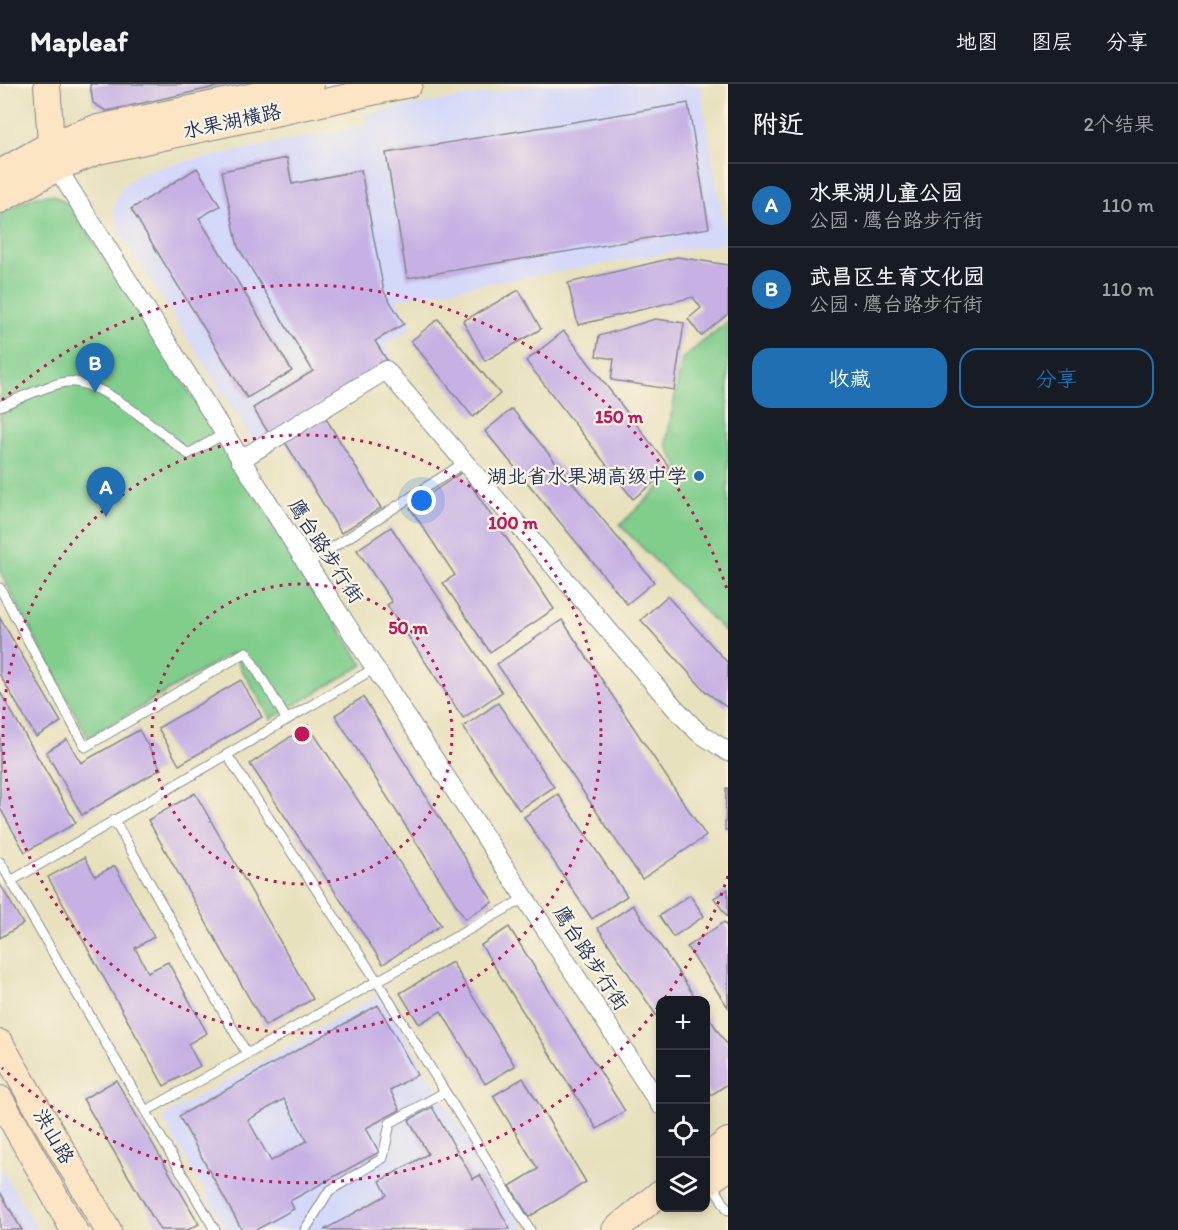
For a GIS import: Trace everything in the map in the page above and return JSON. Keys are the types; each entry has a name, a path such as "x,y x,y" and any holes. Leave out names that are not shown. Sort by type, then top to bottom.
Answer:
{"main road":[{"path":"0,201 54,156 47,84"},
{"name":"水果湖横路","path":"54,156 116,123 311,84"},
{"name":"水果湖横路","path":"0,173 54,156 123,144 409,84"},
{"name":"洪山路","path":"0,1043 108,1230"},
{"name":"洪山路","path":"0,1099 74,1230"},
{"path":"711,1173 728,1141"},
{"path":"615,1230 656,1196"},
{"path":"626,1230 657,1212"}],"street":[{"name":"鹰台路步行街","path":"54,156 240,460 659,1104"},
{"path":"240,460 386,370 674,707 698,732 728,752"}],"lane":[{"path":"0,406 60,384 77,383 90,386 132,411 188,454 224,434"},
{"path":"307,564 464,463"},
{"path":"0,588 85,747 246,652 287,720"},
{"path":"11,881 375,669"},
{"path":"227,755 376,981 530,1230"},
{"path":"114,820 247,1054"},
{"path":"0,862 215,1230"},
{"path":"146,1111 525,898"},
{"path":"305,1230 329,1191 383,1158 390,1123 445,1092"},
{"path":"711,1173 728,1210"}],"shaded area":[{"path":"544,84 700,84 727,243 396,299 413,327 385,345 399,367 261,453 119,232 113,207 122,187 135,176 159,167 366,125 364,114"},
{"path":"379,994 524,1230 226,1230 162,1117"},
{"path":"0,1166 38,1230 0,1230"}],"green space":[{"path":"53,195 70,205 363,665 271,719 232,653 88,738 0,572 0,214 36,196"},
{"name":"湖北省水果湖高级中学","path":"728,321 728,635 620,525 679,468 666,444 682,359"}],"building":[{"path":"90,84 225,85 106,111 93,103"},
{"path":"688,103 709,228 407,278 386,153"},
{"path":"287,158 292,184 361,170 384,292 404,324 375,341 388,362 269,434 253,408 313,371 238,247 222,171"},
{"path":"197,168 220,206 199,218 292,371 247,398 131,209"},
{"path":"677,257 728,265 728,314 701,336 688,319 701,308 693,297 578,325 568,283"},
{"path":"519,290 541,329 485,361 463,321"},
{"path":"438,319 500,394 473,417 411,341"},
{"path":"655,319 684,323 674,390 611,380 614,359 596,356 599,336"},
{"path":"564,331 671,469 633,499 526,361"},
{"path":"512,409 654,582 627,604 485,431"},
{"path":"325,417 381,508 341,533 285,442"},
{"path":"462,472 554,609 490,652 443,583 455,575 410,508"},
{"path":"391,527 502,692 463,718 387,605 392,602 357,550"},
{"path":"667,596 728,663 728,708 706,692 641,620"},
{"path":"0,618 61,722 36,737 0,675"},
{"path":"562,620 706,836 642,879 497,664"},
{"path":"241,680 262,717 179,765 158,728"},
{"path":"0,692 76,823 25,852 0,808"},
{"path":"363,697 493,902 465,919 335,715"},
{"path":"498,703 554,787 519,810 463,727"},
{"path":"308,725 441,925 383,964 250,764"},
{"path":"139,730 161,769 82,815 46,752 67,739 81,763"},
{"path":"726,788 728,788 728,830 725,830"},
{"path":"195,793 313,999 265,1026 148,820"},
{"path":"558,794 627,896 592,919 524,817"},
{"path":"85,857 95,876 115,866 154,937 135,948 148,972 168,962 207,1033 188,1044 200,1066 164,1086 48,877"},
{"path":"0,884 23,924 0,938"},
{"path":"728,889 728,918 714,898"},
{"path":"690,895 704,916 673,937 659,916"},
{"path":"633,905 694,996 656,996 656,1015 598,928"},
{"path":"724,922 728,929 728,1007 687,947"},
{"path":"509,927 625,1111 597,1129 481,945"},
{"path":"452,962 515,1066 485,1084 441,1011 419,1024 400,993"},
{"path":"378,1005 417,1075 390,1090 400,1110 366,1128 379,1152 290,1201 294,1209 256,1230 242,1230 179,1116","holes":["284,1099 307,1141 271,1161 248,1120"]},
{"path":"710,1019 728,1046 728,1084 711,1095"},
{"path":"523,1078 586,1182 529,1217 510,1186 538,1169 493,1096"},
{"path":"116,1080 199,1224 188,1230 160,1230 83,1099"},
{"path":"432,1107 473,1179 480,1175 510,1229 324,1230 387,1195 380,1181 428,1154 409,1120"},
{"path":"0,1192 22,1230 0,1230"}],"place":[{"name":"武昌区生育文化园","path":"95,393"},
{"name":"湖北省水果湖高级中学","path":"699,476"},
{"name":"水果湖儿童公园","path":"106,517"}]}
